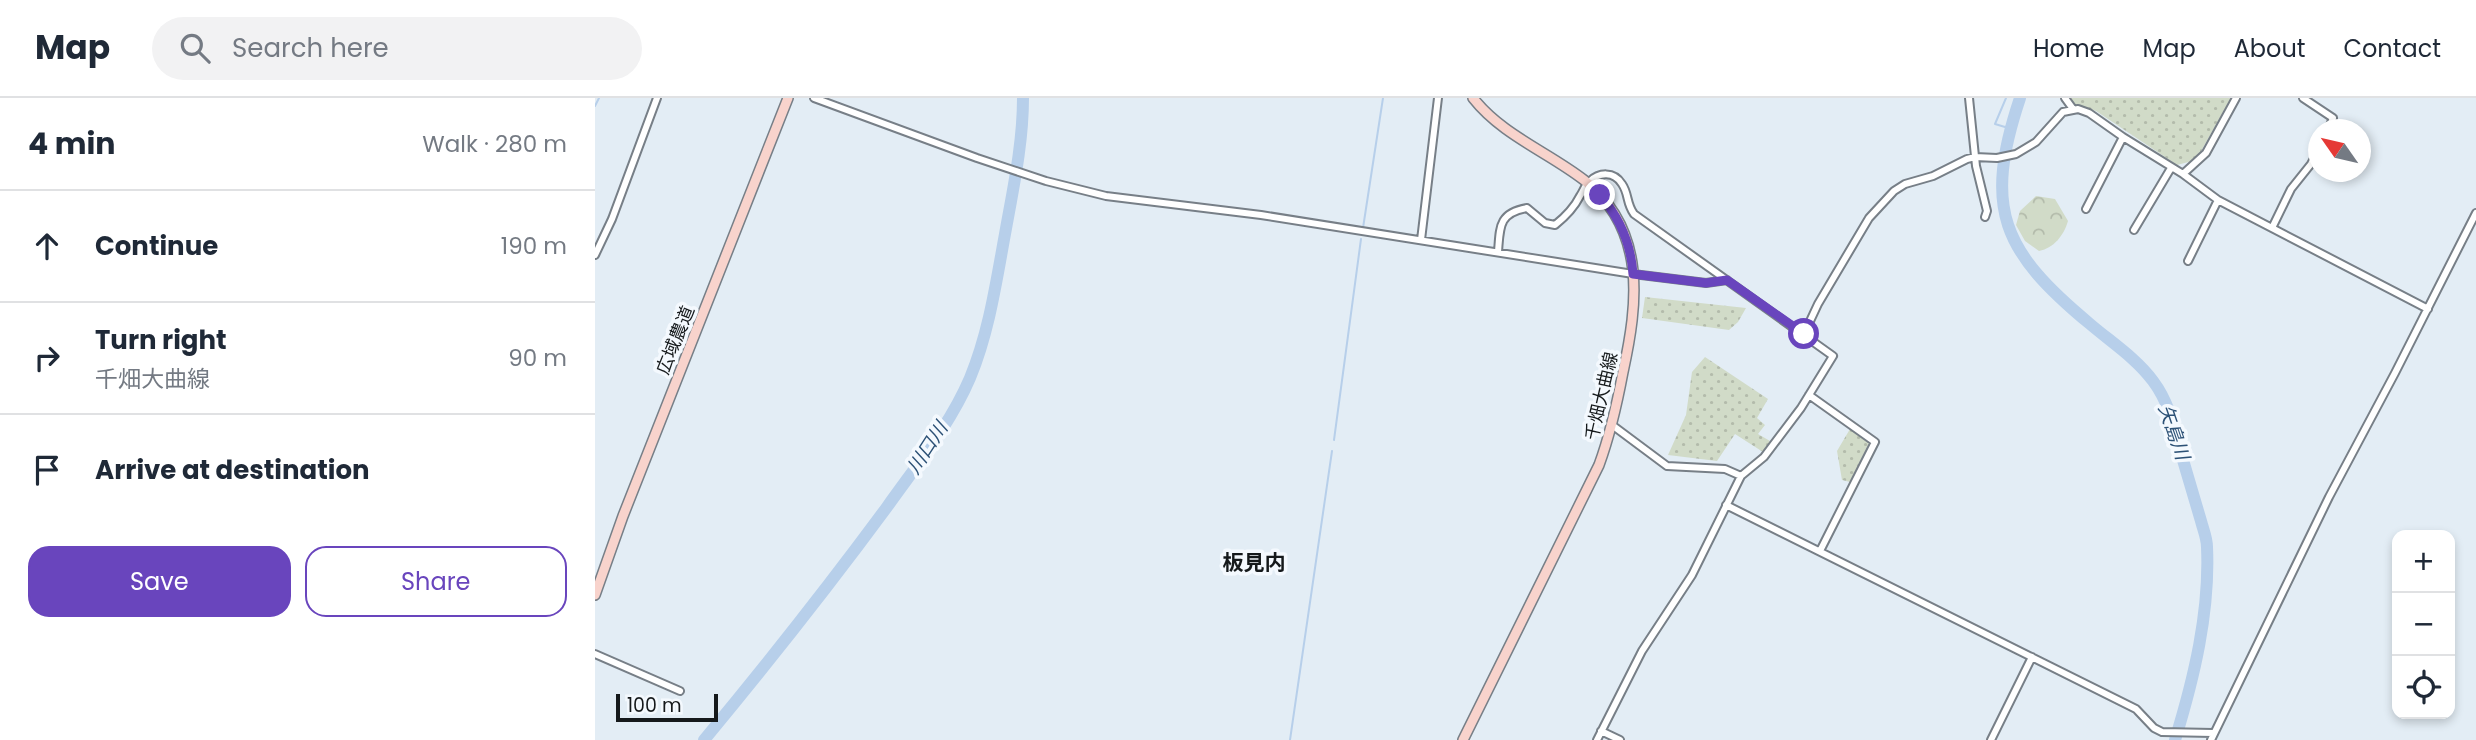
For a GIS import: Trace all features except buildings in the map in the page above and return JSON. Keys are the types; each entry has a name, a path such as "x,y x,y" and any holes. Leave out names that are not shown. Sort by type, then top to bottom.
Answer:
{"main road":[{"name":"広域農道","path":"595,595 623,516 787,98"},
{"name":"千畑大曲線","path":"1462,740 1599,465 1612,425 1633,326 1633,274 1627,243 1616,216 1587,182 1509,131 1487,114 1473,98"}],"street":[{"path":"595,256 612,219 657,98"},
{"path":"814,98 977,158 1106,197 1261,215 1633,274 1706,283 1727,280"},
{"path":"1421,240 1438,98"},
{"path":"1969,98 1975,156 1987,211 1985,217"},
{"path":"2065,98 2073,109"},
{"path":"2183,174 2206,153 2236,98"},
{"path":"2303,98 2332,119"},
{"path":"1804,334 1818,304 1878,207 1899,187 1933,176 1975,156 1997,158 2030,147 2063,112 2073,109 2089,113 2218,200 2428,309"},
{"path":"2086,209 2123,137"},
{"path":"2272,228 2291,189 2308,168"},
{"path":"2134,230 2171,169"},
{"path":"1498,252 1504,218 1517,210 1527,208 1545,223 1555,225 1566,217 1587,182 1602,174 1610,174 1623,185 1628,206 1635,214 1833,356 1809,395 1764,457 1741,476 1692,575 1642,652 1597,740"},
{"path":"2188,261 2218,200"},
{"path":"1726,505 2136,709 2162,735 2199,732 2212,736 2329,497 2476,213"},
{"path":"1809,395 1875,442 1820,551"},
{"path":"1612,425 1667,466 1725,469 1741,476"},
{"path":"595,654 680,691"},
{"path":"1991,740 2032,657"},
{"path":"1601,731 1620,740"}],"green space":[{"path":"2069,98 2231,98 2196,160 2177,165 2096,111 2072,103"},
{"path":"2036,196 2055,199 2068,221 2058,240 2039,251 2025,241 2016,225 2020,211"},
{"path":"1645,297 1746,308 1738,322 1729,330 1642,318"},
{"path":"1705,357 1768,399 1757,418 1765,425 1758,434 1770,441 1763,452 1735,434 1717,461 1668,455 1686,415 1692,372"},
{"path":"1850,429 1869,443 1850,482 1842,480 1837,451"}],"waterway":[{"path":"595,106 599,98"},
{"name":"川口川","path":"704,740 865,537 932,445 962,395 977,361 991,307 1017,166 1023,98"},
{"path":"1363,228 1383,98"},
{"path":"2006,98 1995,124 2005,127 2011,125"},
{"name":"矢島川","path":"2020,98 2003,170 2003,199 2008,225 2019,250 2037,274 2060,298 2139,365 2159,390 2172,419 2206,537 2207,571 2203,620 2194,669 2175,740"},
{"path":"1334,440 1361,239"},
{"path":"1290,740 1332,451"}],"district":[{"name":"板見内","path":"1254,562"}],"route":[{"path":"1600,195 1609,205 1622,229 1633,274 1706,283 1727,280 1804,334"}]}
